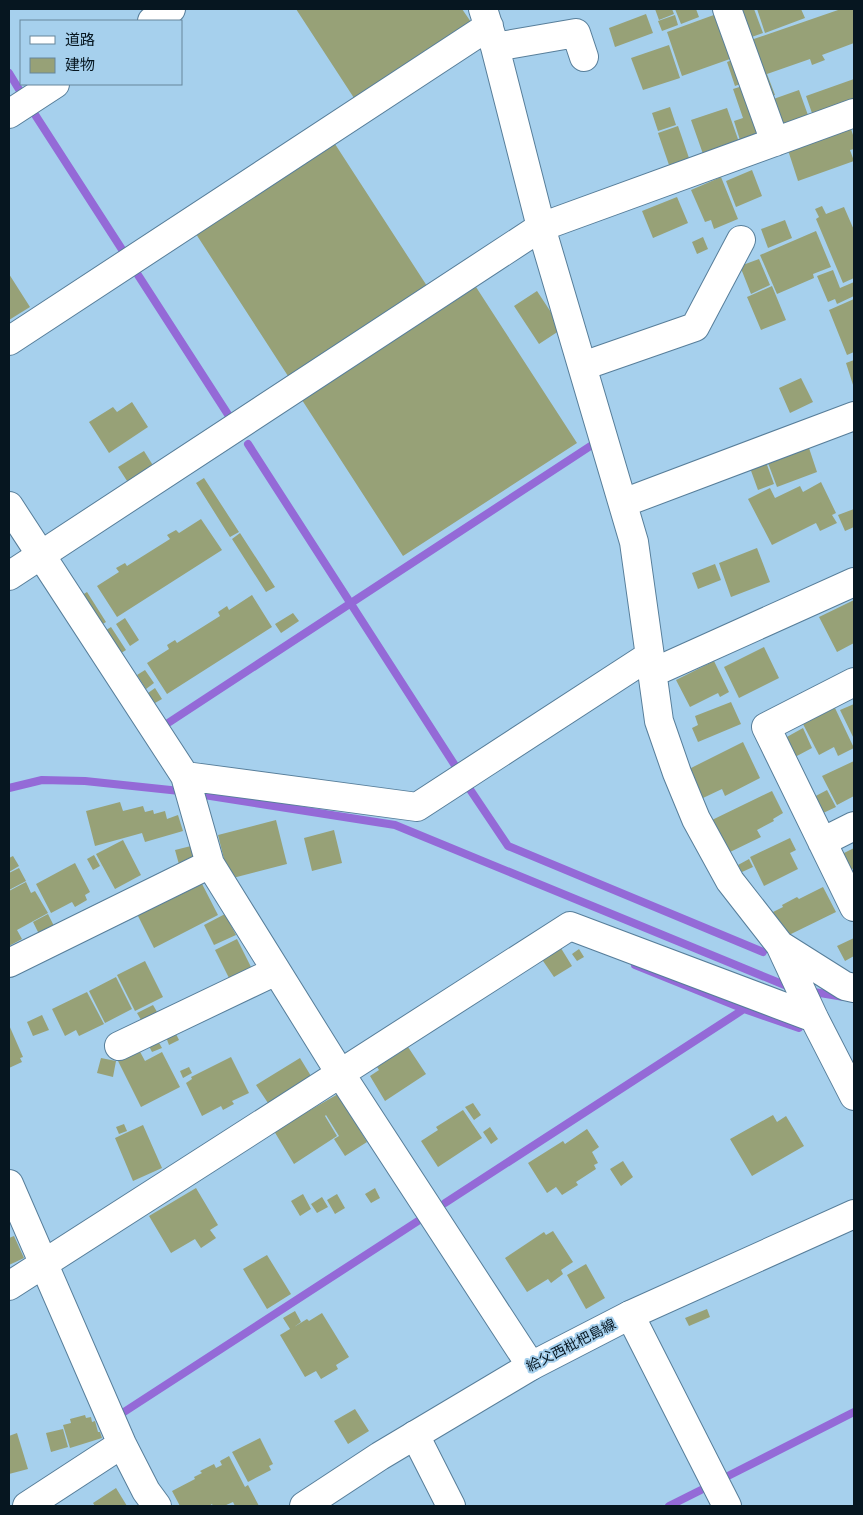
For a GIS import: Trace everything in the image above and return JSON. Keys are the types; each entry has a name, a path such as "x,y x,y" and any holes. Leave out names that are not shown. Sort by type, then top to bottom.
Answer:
{"street":[{"path":"154,20 171,9"},
{"path":"727,9 775,142"},
{"path":"489,27 541,226 634,542 659,721 677,773 696,819 730,881 780,945 814,1018 854,1096"},
{"path":"9,341 489,27 576,33 584,57"},
{"path":"9,114 53,85"},
{"path":"9,576 541,226 854,113"},
{"path":"583,366 695,327 741,240"},
{"path":"623,502 854,416"},
{"path":"9,506 185,776 210,864 340,1073 531,1366"},
{"path":"185,776 417,806 650,664 854,582"},
{"path":"854,682 766,727 854,908"},
{"path":"822,842 854,826"},
{"path":"9,963 210,864"},
{"path":"9,1286 570,926 814,1018"},
{"path":"780,945 851,985"},
{"path":"120,1046 276,970"},
{"path":"9,1184 122,1444 146,1491 156,1506"},
{"name":"給父西枇杷島線","path":"304,1506 415,1435 531,1366 630,1315 854,1214"},
{"path":"630,1315 727,1506"},
{"path":"415,1435 452,1506"},
{"path":"27,1506 122,1444"}],"building":[{"path":"296,9 462,9 471,22 354,98"},
{"path":"655,9 672,9 674,14 659,20"},
{"path":"675,9 696,9 699,17 681,24"},
{"path":"735,9 754,9 763,33 746,39"},
{"path":"757,9 801,9 805,18 765,33"},
{"path":"841,9 854,9 854,43 822,55 825,60 812,65 810,59 767,74 775,95 765,98 745,42"},
{"path":"722,12 734,45 726,47 730,59 682,76 667,32"},
{"path":"646,14 653,33 615,47 609,28"},
{"path":"675,15 678,25 662,31 658,21"},
{"path":"669,45 680,78 643,90 631,58"},
{"path":"740,57 748,81 735,86 727,62"},
{"path":"854,79 854,101 813,116 806,96"},
{"path":"749,84 765,131 740,140 734,121 743,118 733,89"},
{"path":"799,90 809,118 775,130 765,102"},
{"path":"670,107 676,125 658,131 652,113"},
{"path":"727,108 739,142 703,154 691,120"},
{"path":"849,123 854,138 854,149 850,150 854,161 798,181 786,144"},
{"path":"678,126 689,158 669,165 658,133"},
{"path":"335,144 427,286 288,376 196,234"},
{"path":"752,170 762,196 736,207 726,181"},
{"path":"721,177 738,219 714,229 711,220 705,222 691,190"},
{"path":"677,197 688,223 653,238 642,211"},
{"path":"822,206 826,214 844,207 854,230 854,278 843,283 816,219 819,217 815,209"},
{"path":"785,220 792,238 768,248 761,229"},
{"path":"816,231 831,267 813,274 814,278 777,294 760,255"},
{"path":"703,237 708,249 697,254 692,242"},
{"path":"759,259 770,285 751,294 740,266"},
{"path":"833,270 840,288 854,282 854,296 837,304 835,299 828,302 817,276"},
{"path":"9,274 30,307 9,320"},
{"path":"772,286 786,320 761,330 747,297"},
{"path":"476,287 577,443 403,556 302,400"},
{"path":"537,291 562,329 539,344 514,306"},
{"path":"854,299 854,352 847,355 829,310"},
{"path":"854,360 854,388 846,363"},
{"path":"801,378 813,402 790,413 779,388"},
{"path":"132,402 148,427 109,453 89,422 113,407 117,412"},
{"path":"809,448 817,472 777,487 768,463"},
{"path":"144,451 154,467 129,484 118,467"},
{"path":"766,462 774,484 758,490 750,468"},
{"path":"204,478 239,532 230,537 196,483"},
{"path":"821,482 836,513 832,515 837,523 820,531 816,523 772,545 748,499 770,488 775,498 800,486 803,492"},
{"path":"854,509 854,527 845,531 838,515"},
{"path":"201,519 222,550 117,617 97,586 119,572 116,568 125,563 127,566 170,539 167,535 176,530 179,533"},
{"path":"240,533 275,587 266,592 232,539"},
{"path":"757,548 770,582 731,597 719,563"},
{"path":"715,564 721,580 698,589 692,573"},
{"path":"87,592 106,622 98,627 79,597"},
{"path":"252,595 272,627 167,694 147,663 169,649 167,645 175,640 177,643 220,616 218,612 227,606 229,610"},
{"path":"854,600 854,643 837,652 819,617"},
{"path":"293,613 299,621 281,633 275,624"},
{"path":"125,618 139,640 130,646 116,624"},
{"path":"111,627 126,650 118,655 103,632"},
{"path":"764,647 779,678 739,698 724,667"},
{"path":"714,661 729,692 720,697 718,693 690,707 676,680"},
{"path":"145,670 154,683 146,689 137,675"},
{"path":"155,688 162,699 155,703 148,693"},
{"path":"731,702 741,724 698,742 692,728 698,725 695,716"},
{"path":"854,704 854,739 840,710"},
{"path":"835,708 854,748 838,756 834,747 819,755 803,724"},
{"path":"803,728 812,748 795,757 785,738"},
{"path":"743,742 760,778 725,796 722,789 703,798 689,769"},
{"path":"854,761 854,796 837,805 822,776"},
{"path":"827,790 836,807 821,814 812,798"},
{"path":"772,791 783,813 773,819 774,821 757,830 761,837 728,853 712,820"},
{"path":"120,802 123,811 143,806 145,812 153,810 154,814 165,811 167,819 178,815 183,831 145,842 142,833 95,846 86,811"},
{"path":"276,820 287,864 229,879 218,835"},
{"path":"334,830 342,863 312,871 304,838"},
{"path":"790,838 796,850 790,853 798,869 764,886 750,857"},
{"path":"123,840 141,875 115,889 96,854"},
{"path":"191,846 196,864 180,868 175,850"},
{"path":"854,848 854,868 848,871 840,855"},
{"path":"94,855 100,866 93,870 87,859"},
{"path":"13,856 19,866 9,872 9,858"},
{"path":"749,859 753,867 742,872 738,865"},
{"path":"75,863 90,892 85,895 87,900 75,907 72,902 51,913 36,884"},
{"path":"19,868 26,881 9,890 9,873"},
{"path":"199,878 218,915 154,948 135,910"},
{"path":"26,882 31,893 35,891 48,913 17,930 22,939 9,946 9,891"},
{"path":"823,887 836,912 789,935 785,928 781,930 773,912 797,897 799,899"},
{"path":"48,914 54,926 39,934 33,922"},
{"path":"225,914 236,935 214,945 204,925"},
{"path":"854,938 854,956 845,961 837,946"},
{"path":"237,939 254,973 232,984 215,950"},
{"path":"559,945 572,966 554,977 541,958"},
{"path":"579,949 584,957 577,961 572,954"},
{"path":"145,961 163,997 135,1011 117,975"},
{"path":"116,977 132,1009 105,1023 89,991"},
{"path":"87,992 104,1024 79,1036 76,1030 65,1036 52,1009"},
{"path":"153,1005 160,1017 144,1025 137,1013"},
{"path":"42,1015 49,1030 33,1036 27,1022"},
{"path":"9,1025 23,1057 20,1058 22,1062 9,1068"},
{"path":"175,1032 179,1040 169,1045 166,1037"},
{"path":"158,1041 162,1048 152,1052 149,1046"},
{"path":"408,1047 426,1074 385,1101 370,1076 379,1070 377,1067"},
{"path":"138,1048 145,1061 162,1052 180,1087 141,1107 117,1059"},
{"path":"231,1057 249,1093 232,1101 234,1104 223,1110 221,1106 202,1116 186,1083 192,1079 191,1077"},
{"path":"101,1058 116,1061 113,1077 97,1073"},
{"path":"300,1058 311,1076 268,1103 256,1085"},
{"path":"189,1067 192,1073 183,1078 180,1071"},
{"path":"338,1094 367,1142 345,1156 334,1139 339,1136 326,1115 337,1136 294,1164 274,1131"},
{"path":"473,1103 481,1115 474,1120 465,1107"},
{"path":"463,1110 482,1138 438,1167 421,1141 438,1130 436,1127"},
{"path":"773,1115 777,1122 786,1116 804,1146 752,1176 730,1139"},
{"path":"124,1124 127,1131 119,1134 116,1127"},
{"path":"143,1125 162,1168 133,1181 115,1138"},
{"path":"490,1127 498,1139 491,1144 483,1132"},
{"path":"587,1129 599,1147 592,1152 598,1163 594,1165 596,1169 576,1182 578,1185 562,1195 556,1187 547,1193 528,1163 563,1141 565,1144"},
{"path":"623,1161 633,1177 621,1186 610,1169"},
{"path":"196,1188 218,1225 210,1230 216,1238 201,1248 195,1239 171,1253 149,1216"},
{"path":"375,1188 380,1198 371,1203 365,1194"},
{"path":"303,1194 311,1209 300,1216 291,1201"},
{"path":"337,1194 345,1208 335,1214 327,1200"},
{"path":"322,1197 328,1207 317,1213 311,1204"},
{"path":"553,1231 573,1262 561,1270 563,1274 551,1283 548,1279 527,1292 505,1258 544,1232 546,1235"},
{"path":"14,1236 24,1258 9,1265 9,1238"},
{"path":"267,1255 291,1294 267,1309 243,1269"},
{"path":"586,1264 605,1298 586,1309 567,1275"},
{"path":"707,1309 710,1317 689,1326 685,1318"},
{"path":"295,1311 301,1322 294,1327 322,1313 349,1357 336,1365 338,1369 321,1379 316,1371 305,1377 280,1335 290,1329 283,1318"},
{"path":"355,1409 369,1431 348,1444 334,1421"},
{"path":"85,1415 86,1418 91,1417 92,1422 95,1421 102,1438 70,1448 63,1425 71,1423 70,1419"},
{"path":"63,1429 68,1447 51,1452 46,1433"},
{"path":"17,1433 28,1469 9,1474 9,1436"},
{"path":"260,1438 273,1464 269,1466 271,1470 248,1482 232,1452"},
{"path":"229,1456 245,1487 248,1485 259,1506 235,1506 233,1502 224,1506 213,1506 212,1504 209,1506 180,1506 172,1491 195,1479 194,1477 202,1473 200,1471 214,1464 216,1468 222,1465 220,1461"},
{"path":"116,1488 127,1506 95,1506 93,1503"}],"waterway":[{"path":"9,73 20,91"},
{"path":"32,110 123,251"},
{"path":"138,275 229,416"},
{"path":"248,444 456,767"},
{"path":"165,725 592,445"},
{"path":"9,788 42,780 85,781 180,791"},
{"path":"467,785 508,846 763,952"},
{"path":"204,795 395,825 787,986"},
{"path":"635,965 744,1009 799,1028"},
{"path":"814,992 844,997"},
{"path":"445,1203 744,1009"},
{"path":"124,1412 418,1221"},
{"path":"726,1477 854,1412"},
{"path":"669,1506 701,1490"}]}
